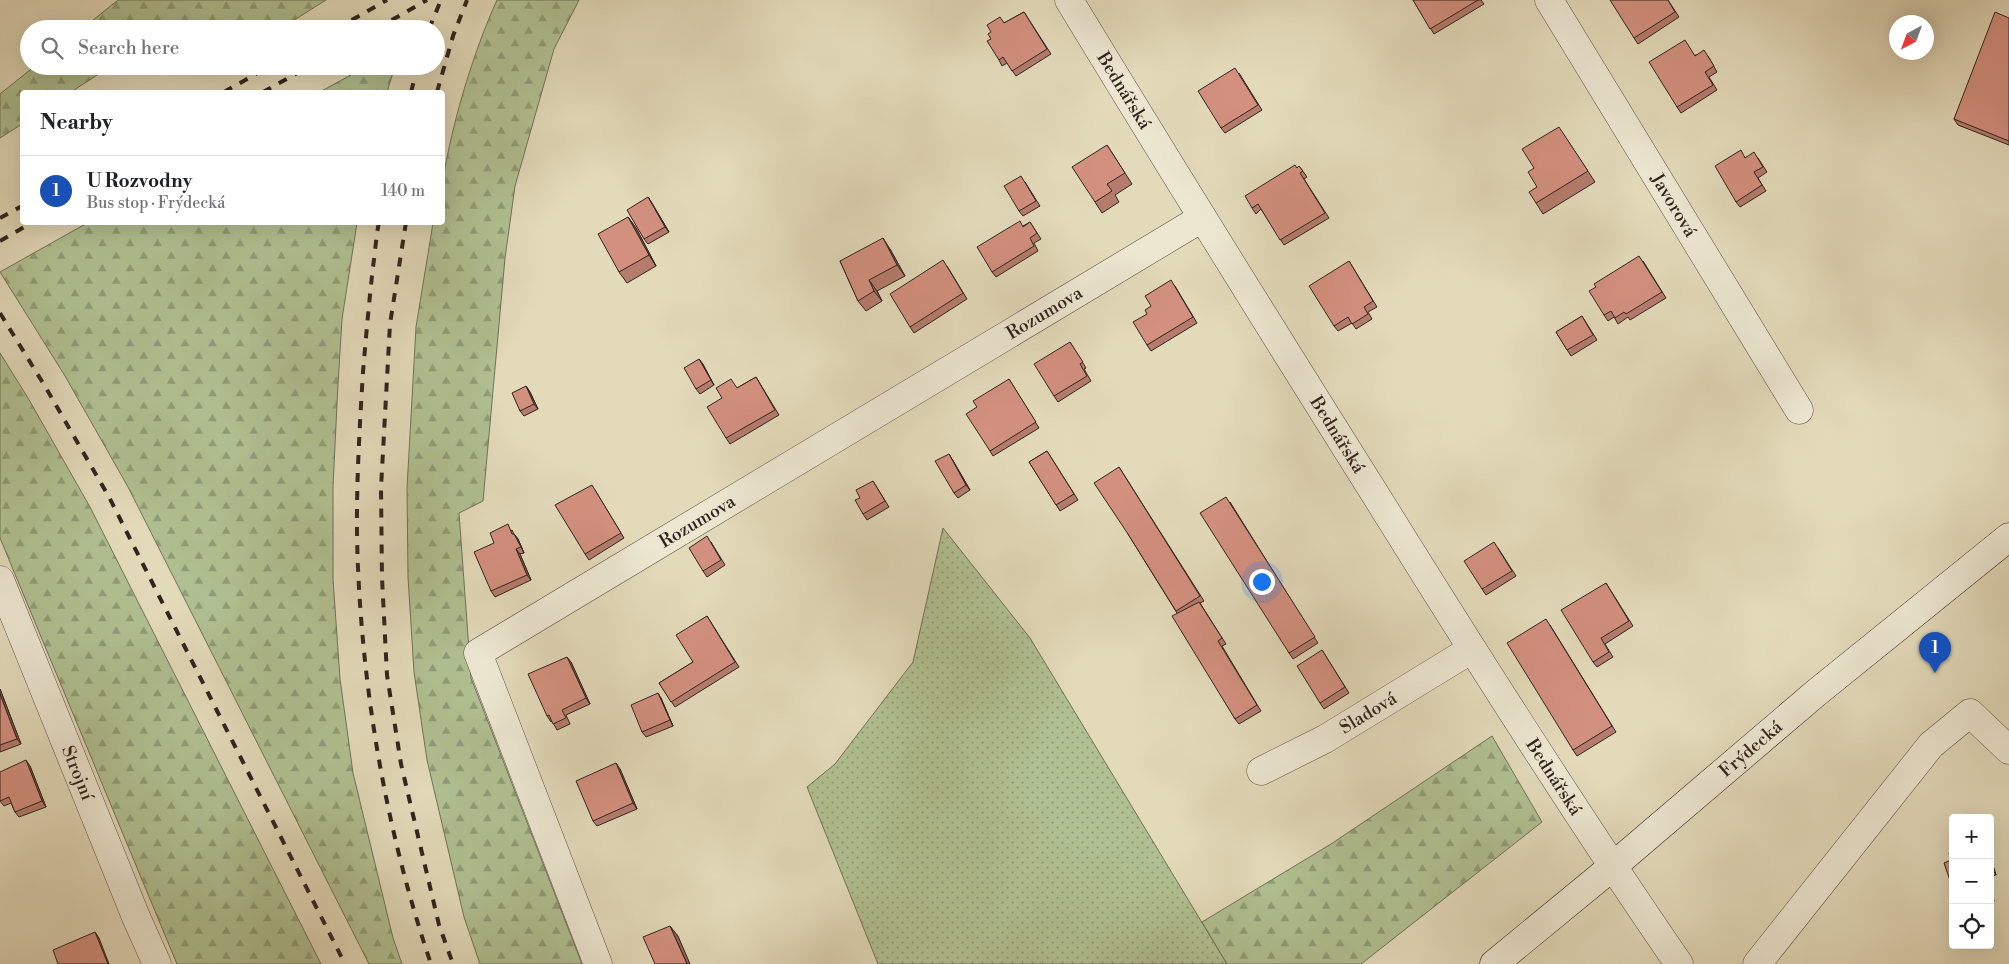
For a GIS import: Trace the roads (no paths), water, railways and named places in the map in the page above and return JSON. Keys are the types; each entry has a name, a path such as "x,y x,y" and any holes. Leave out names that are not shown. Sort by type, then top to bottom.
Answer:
{"street":[{"name":"Bednářská","path":"1069,0 1202,218 1472,649 1612,867 1679,964"},
{"name":"Javorová","path":"1548,0 1799,410"},
{"name":"Rozumova","path":"598,964 478,653 1202,218"},
{"name":"Frýdecká","path":"1494,964 1816,694 2009,537"},
{"name":"Strojní","path":"0,580 132,908 157,964"},
{"name":"Sladová","path":"1261,771 1325,738 1472,649"},
{"path":"1757,964 1931,744 1970,713 2009,750"}],"railway":[{"path":"352,20 387,0"},
{"path":"392,20 427,0"},
{"path":"433,20 441,0"},
{"path":"445,64 453,36 467,0"},
{"path":"228,90 254,75"},
{"path":"267,90 294,75"},
{"path":"412,90 416,75"},
{"path":"438,90 442,75"},
{"path":"0,218 20,207"},
{"path":"0,241 28,225"},
{"path":"378,225 366,333 359,446 357,544 361,619 372,719 381,769 402,868 431,964"},
{"path":"406,225 390,324 381,488 382,578 387,675 401,764 439,925 453,964"},
{"path":"0,313 109,497 345,964"}],"place":[{"name":"U Rozvodny","path":"1935,673"}]}
